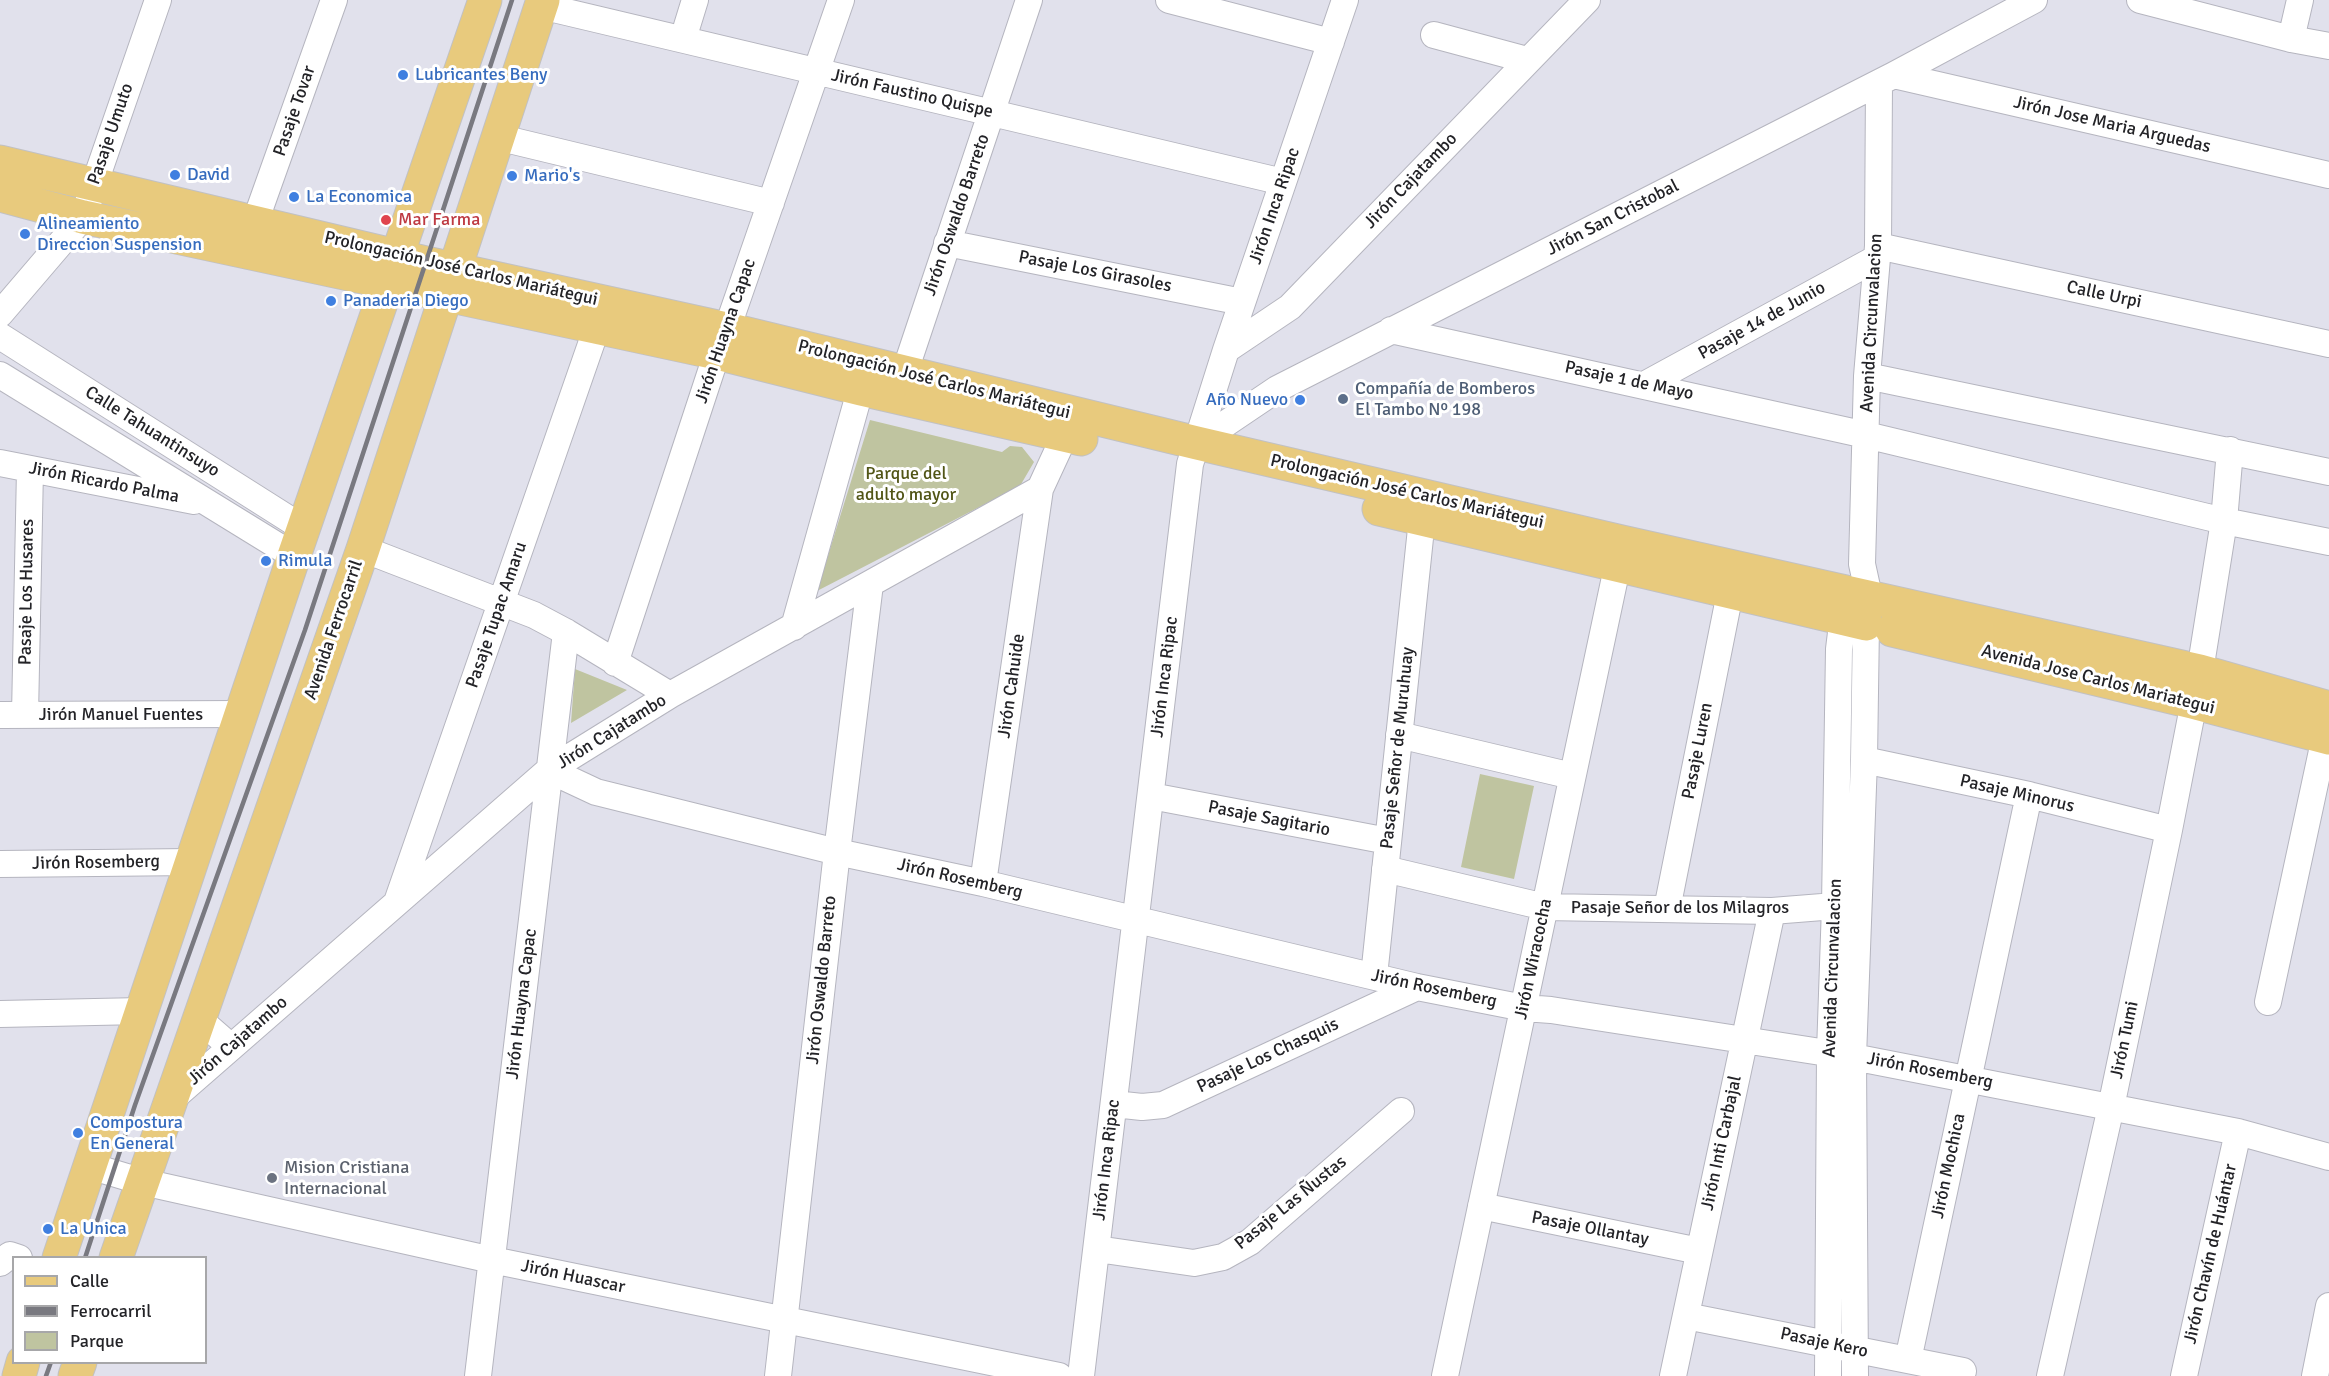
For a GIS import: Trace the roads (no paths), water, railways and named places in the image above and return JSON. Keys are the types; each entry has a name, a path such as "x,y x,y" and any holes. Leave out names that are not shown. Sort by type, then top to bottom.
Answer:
{"main road":[{"path":"59,1256 484,0"},
{"name":"Avenida Ferrocarril","path":"116,1256 363,549 542,3"},
{"name":"Prolongación José Carlos Mariátegui","path":"0,162 255,222 392,269"},
{"name":"Prolongación José Carlos Mariátegui","path":"0,195 82,217 392,269 722,341 1863,612"},
{"name":"Prolongación José Carlos Mariátegui","path":"449,282 597,327 722,341"},
{"name":"Prolongación José Carlos Mariátegui","path":"1193,453 1422,519 1620,554 1730,593 1863,612"},
{"name":"Avenida Jose Carlos Mariategui","path":"1863,612 2200,671 2328,728"},
{"name":"Avenida Jose Carlos Mariategui","path":"1863,612 2192,702 2328,728"}],"street":[{"name":"Pasaje Umuto","path":"0,314 82,217 158,0"},
{"name":"Pasaje Tovar","path":"255,222 334,0"},
{"path":"682,39 695,0"},
{"name":"Jirón Huayna Capac","path":"615,663 722,341 841,0"},
{"name":"Jirón Oswaldo Barreto","path":"900,385 1029,0"},
{"path":"1169,0 1331,42"},
{"name":"Jirón Inca Ripac","path":"1081,1376 1193,453 1345,0"},
{"name":"Jirón Cajatambo","path":"1226,350 1290,307 1587,0"},
{"name":"Jirón San Cristobal","path":"1193,453 1277,389 1886,79 1995,9 2034,0"},
{"path":"2140,0 2291,39 2329,46"},
{"path":"2291,39 2300,0"},
{"name":"Jirón Faustino Quispe","path":"542,3 682,39 1283,182"},
{"path":"1434,34 1527,60"},
{"name":"Jirón Jose Maria Arguedas","path":"1886,79 2329,176"},
{"name":"Avenida Circunvalacion","path":"1828,1376 1842,1054 1864,760 1862,564 1867,376 1878,252 1886,79"},
{"path":"497,137 771,203"},
{"name":"Pasaje Los Girasoles","path":"947,243 1242,302"},
{"name":"Calle Urpi","path":"1878,252 2329,344"},
{"name":"Pasaje 14 de Junio","path":"1646,384 1878,252"},
{"name":"Pasaje Tupac Amaru","path":"397,903 597,327"},
{"name":"Pasaje 1 de Mayo","path":"1391,330 1646,384 2224,521 2329,542"},
{"name":"Calle Tahuantinsuyo","path":"0,336 299,542"},
{"name":"Calle Tahuantinsuyo","path":"0,375 209,503 299,542"},
{"path":"794,627 864,376"},
{"path":"1867,376 2329,472"},
{"path":"1040,489 1068,424"},
{"name":"Jirón Tumi","path":"2050,1376 2111,1107 2200,671 2224,521 2230,450"},
{"name":"Jirón Ricardo Palma","path":"0,463 209,503"},
{"name":"Pasaje Los Husares","path":"13,715 30,469"},
{"name":"Jirón Cajatambo","path":"171,1100 549,770 670,695 1040,489"},
{"name":"Jirón Cahuide","path":"983,883 1040,489"},
{"name":"Pasaje Señor de Muruhuay","path":"1374,976 1422,519"},
{"path":"363,549 534,615 670,695"},
{"name":"Jirón Wiracocha","path":"1445,1376 1620,554"},
{"name":"Jirón Oswaldo Barreto","path":"778,1376 837,852 870,584"},
{"name":"Pasaje Luren","path":"1667,909 1730,593"},
{"name":"Avenida Circunvalacion","path":"1855,1376 1835,906 1839,649 1863,612"},
{"name":"Jirón Huayna Capac","path":"478,1376 566,632"},
{"name":"Jirón Manuel Fuentes","path":"13,715 241,714"},
{"path":"2268,1002 2328,728"},
{"path":"1399,735 1572,776"},
{"name":"Pasaje Minorus","path":"1864,760 2029,795 2169,830"},
{"name":"Jirón Rosemberg","path":"549,770 596,792 837,852 983,883 1417,987 1524,1008 1551,1010 1842,1054 2238,1132 2329,1157"},
{"name":"Jirón Mochica","path":"1908,1360 2029,795"},
{"name":"Pasaje Sagitario","path":"1150,796 1388,841"},
{"name":"Jirón Rosemberg","path":"0,864 192,862"},
{"name":"Pasaje Señor de los Milagros","path":"1385,868 1545,907 1772,911 1835,906"},
{"name":"Jirón Inti Carbajal","path":"1673,1376 1772,911"},
{"name":"Pasaje Los Chasquis","path":"1114,1104 1142,1107 1163,1105 1417,987"},
{"path":"0,1014 142,1011"},
{"path":"200,1019 231,1047"},
{"name":"Pasaje Las Ñustas","path":"1097,1249 1194,1263 1223,1257 1250,1242 1401,1111"},
{"name":"Jirón Chavín de Huántar","path":"2184,1376 2238,1132"},
{"name":"Jirón Huascar","path":"90,1166 143,1182 492,1260 1059,1376"},
{"name":"Pasaje Ollantay","path":"1481,1206 1700,1251"},
{"path":"0,1263 10,1255 14,1256"},
{"path":"2320,1371 2329,1306"},
{"name":"Pasaje Kero","path":"1686,1316 1963,1371"}],"railway":[{"path":"86,1256 135,1105 305,630 512,0"},
{"path":"46,1376 50,1364"}],"place":[{"name":"Lubricantes Beny","path":"403,75"},
{"name":"David","path":"175,175"},
{"name":"Mario's","path":"512,176"},
{"name":"La Economica","path":"294,197"},
{"name":"Mar Farma","path":"386,220"},
{"name":"Alineamiento Direccion Suspension","path":"25,234"},
{"name":"Panaderia Diego","path":"331,301"},
{"name":"Compañía de Bomberos El Tambo Nº 198","path":"1343,399"},
{"name":"Año Nuevo","path":"1300,400"},
{"name":"Rimula","path":"266,561"},
{"name":"Compostura En General","path":"78,1133"},
{"name":"Mision Cristiana Internacional","path":"272,1178"},
{"name":"La Unica","path":"48,1229"}],"park label":[{"name":"Parque del adulto mayor","path":"906,484"}]}
